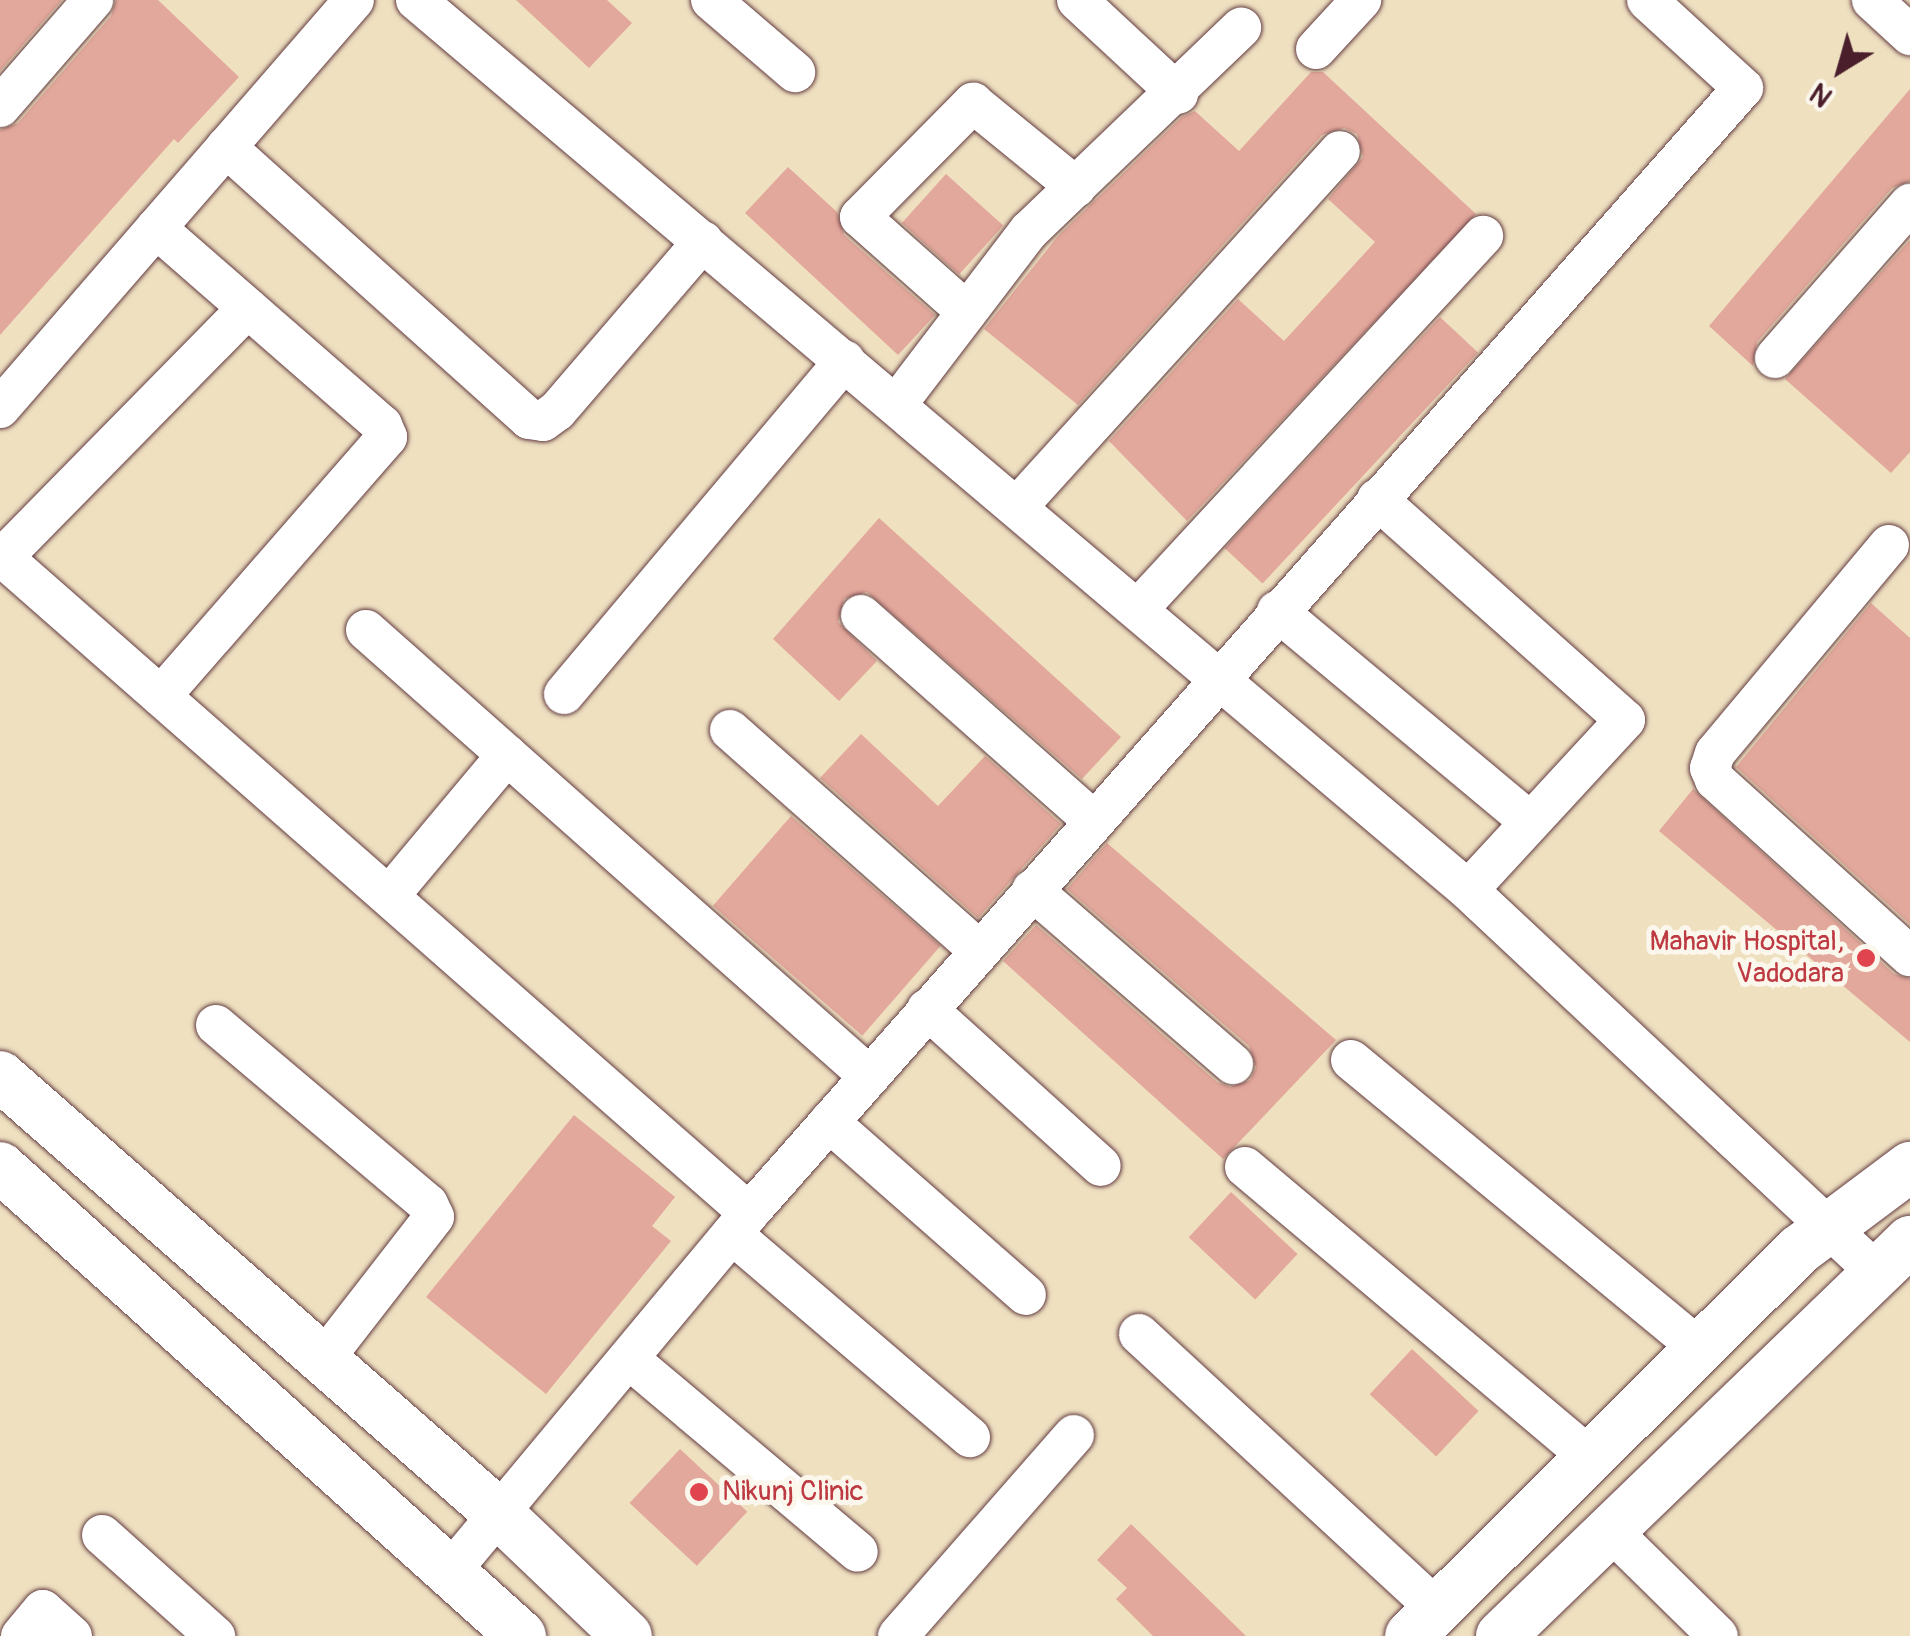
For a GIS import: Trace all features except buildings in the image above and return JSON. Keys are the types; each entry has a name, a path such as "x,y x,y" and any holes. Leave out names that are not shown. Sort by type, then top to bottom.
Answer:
{"street":[{"path":"0,108 93,0"},
{"path":"0,408 354,0"},
{"path":"416,0 1468,890 1826,1228 1892,1256 1502,1636"},
{"path":"711,0 796,72"},
{"path":"1077,0 1178,94"},
{"path":"1316,49 1361,0"},
{"path":"450,1572 740,1223 1742,88 1647,0"},
{"path":"1872,0 1910,35"},
{"path":"896,404 1028,231 1178,94 1241,28"},
{"path":"967,312 860,217 972,103 1076,187"},
{"path":"226,148 528,418 544,421 557,411 703,241"},
{"path":"1018,506 1340,151"},
{"path":"1775,358 1910,204"},
{"path":"156,228 382,425 387,437 161,696"},
{"path":"1139,608 1483,236"},
{"path":"248,308 1,556 388,896 970,1437"},
{"path":"564,694 845,360"},
{"path":"1377,499 1625,720 1468,890"},
{"path":"1889,545 1715,753 1710,768 1714,780 1910,956"},
{"path":"1277,611 1530,822"},
{"path":"861,615 1093,820"},
{"path":"366,630 870,1076"},
{"path":"730,730 980,950"},
{"path":"388,896 507,754"},
{"path":"1032,890 1234,1064"},
{"path":"927,1009 1101,1166"},
{"path":"216,1024 428,1204 434,1217 323,1360"},
{"path":"1351,1060 1699,1348"},
{"path":"0,1076 498,1513 627,1636"},
{"path":"829,1122 1026,1295"},
{"path":"0,1167 521,1636"},
{"path":"1244,1167 1588,1458"},
{"path":"1138,1334 1423,1622 1826,1228 1910,1168"},
{"path":"630,1359 858,1552"},
{"path":"898,1636 1074,1435"},
{"path":"1610,1530 1718,1636"},
{"path":"102,1535 215,1636"},
{"path":"21,1636 43,1610 72,1636"}],"place":[{"name":"Mahavir Hospital, Vadodara","path":"1866,958"},
{"name":"Nikunj Clinic","path":"699,1492"}]}
